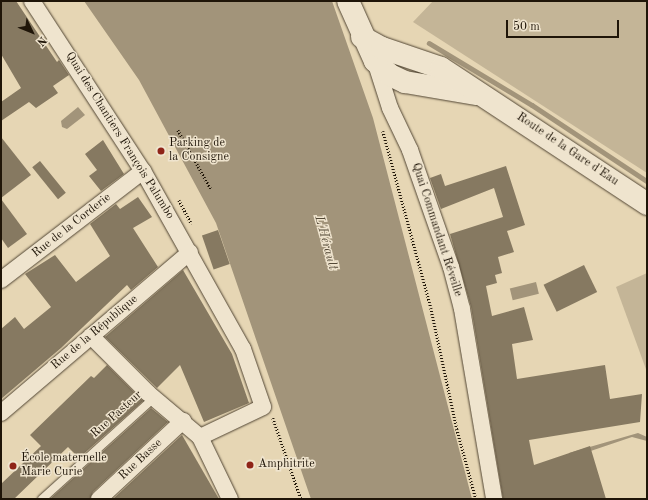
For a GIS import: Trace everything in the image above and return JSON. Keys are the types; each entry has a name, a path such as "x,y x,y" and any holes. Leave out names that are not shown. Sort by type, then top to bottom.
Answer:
{"main road":[{"path":"348,1 362,37 379,68"},
{"name":"Route de la Gare d'Eau","path":"362,37 382,48 421,59 442,68 488,96 647,204"},
{"name":"Route de la Gare d'Eau","path":"379,68 405,82 488,96"}],"street":[{"name":"Quai des Chantiers François Palumbo","path":"32,1 143,171 244,349 263,407 200,436"},
{"path":"379,68 401,60 421,59"},
{"name":"Quai Commandant Réveille","path":"379,68 390,108 410,150 451,267 462,309 494,499"},
{"name":"Rue de la Corderie","path":"3,276 143,171"},
{"name":"Rue de la République","path":"1,413 190,252"},
{"path":"91,336 155,397 200,436 230,499"},
{"name":"Rue Basse","path":"99,499 183,421"}],"lane":[{"name":"Rue Pasteur","path":"42,499 155,397"}],"path":[{"path":"381,126 430,308 457,429 476,499"},
{"path":"178,130 211,189"}],"shaded area":[{"path":"433,1 647,1 647,173 413,22"},
{"path":"647,273 647,372 616,287"}],"water":[{"name":"L'Hérault","path":"84,1 332,1 373,118 472,499 311,499 216,223 139,80"},
{"path":"78,107 85,115 67,129 62,127 61,121"},
{"path":"536,282 539,294 513,300 510,289"},
{"path":"638,433 647,437 647,441 632,437 570,458 569,453"}],"building":[{"path":"1,1 16,1 57,62 59,60 69,75 53,86 58,93 36,108 29,102 1,121 1,102 21,88 1,54"},
{"path":"1,137 31,175 1,198"},
{"path":"103,140 124,174 101,191 89,176 97,170 85,154"},
{"path":"40,161 66,193 58,199 32,167"},
{"path":"506,166 525,225 507,231 514,252 498,257 502,273 495,275 497,283 486,286 492,316 524,307 533,340 512,344 517,379 605,365 610,399 642,394 640,422 529,440 534,465 590,446 606,499 503,499 471,307 450,234 503,217 494,188 441,209 430,178 441,174 445,186"},
{"path":"138,197 152,217 133,228 158,267 131,290 127,285 61,348 1,399 1,329 15,317 24,329 51,307 25,274 55,255 76,282 110,256 90,224 116,204 120,209"},
{"path":"1,199 27,234 8,248 1,238"},
{"path":"218,230 230,264 214,270 202,236"},
{"path":"584,265 597,292 557,312 544,285"},
{"path":"183,270 232,354 249,403 204,422 180,365 157,388 105,337"},
{"path":"107,365 143,401 79,458 68,447 14,499 1,499 1,484 41,446 30,435 91,376 94,378"},
{"path":"151,408 168,422 93,492 90,499 50,499"},
{"path":"182,435 219,499 113,499"}],"waterway":[{"path":"429,43 532,105 647,181"}],"place":[{"name":"Parking de la Consigne","path":"161,151"},
{"name":"Amphitrite","path":"250,465"},
{"name":"École maternelle Marie Curie","path":"13,466"}]}
